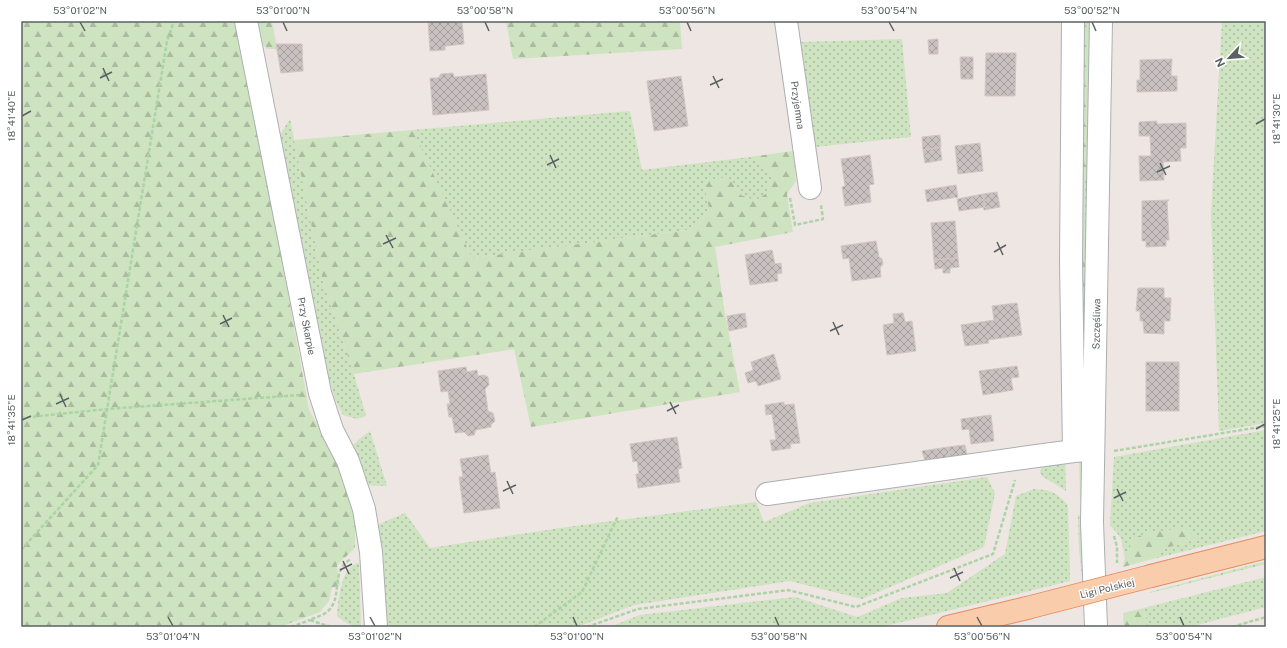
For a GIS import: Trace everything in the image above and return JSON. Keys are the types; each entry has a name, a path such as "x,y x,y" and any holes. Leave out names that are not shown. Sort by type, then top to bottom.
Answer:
{"main road":[{"name":"Ligi Polskiej","path":"948,627 1266,547"}],"street":[{"name":"Przy Skarpie","path":"246,21 320,393 332,430 348,461 364,509 371,552 376,627"},
{"name":"Przyjemna","path":"786,21 810,188"},
{"path":"767,494 1022,458 1092,451 1072,262 1073,21"},
{"name":"Szczęśliwa","path":"1096,627 1092,522 1092,451 1101,21"}],"path":[{"path":"21,550 98,464 167,41 174,21"},
{"path":"21,418 107,409 320,393"},
{"path":"1092,451 1266,426"},
{"path":"587,627 638,609 788,590 856,607 921,582 993,554 1022,458"},
{"path":"534,627 582,592 618,516"},
{"path":"291,627 310,620 330,609 337,592 337,580 340,570 348,561 371,552"},
{"path":"1232,627 1266,617"},
{"path":"310,620 331,627"}],"green space":[{"path":"21,21 239,21 309,410 335,456 355,512 355,548 337,565 340,585 332,588 329,601 320,612 280,627 21,627"},
{"path":"256,21 272,21 277,49 267,49 260,41"},
{"path":"506,21 680,21 682,49 513,59"},
{"path":"1077,21 1092,21 1089,178 1077,178"},
{"path":"1222,21 1266,21 1266,423 1219,431 1211,214"},
{"path":"902,39 911,137 815,147 801,42"},
{"path":"630,111 642,170 750,157 773,173 767,193 755,201 741,195 728,177 705,186 709,209 695,229 472,258 412,130"},
{"path":"290,119 323,282 354,374 366,416 357,419 343,415 335,399 318,342 279,143 281,133"},
{"path":"413,130 472,258 695,229 709,209 705,186 712,179 728,177 741,195 755,201 767,193 773,173 750,157 793,151 796,181 787,194 793,232 715,247 725,314 740,392 531,427 514,349 354,374 323,282 294,140"},
{"path":"1077,178 1089,178 1089,249 1079,248"},
{"path":"1079,248 1089,249 1088,323 1079,321"},
{"path":"1266,430 1266,531 1153,559 1159,550 1196,539 1133,540 1125,559 1121,538 1110,525 1114,457"},
{"path":"370,431 387,486 365,485 351,448 358,440"},
{"path":"1079,456 1084,460 1083,496 1080,499"},
{"path":"1065,458 1066,491 1042,476 1040,472 1042,466"},
{"path":"987,477 995,493 984,547 862,599 790,581 634,605 577,627 385,627 377,525 405,513 430,548 560,528 756,502 764,522 810,503"},
{"path":"1034,489 1052,492 1068,505 1070,581 881,627 610,627 640,615 795,597 857,617 902,598 947,593 1005,554 1016,496"},
{"path":"1078,515 1087,517 1087,576 1082,577 1079,550"},
{"path":"1185,528 1196,539 1160,550 1153,559 1123,567 1129,546 1137,537 1165,530"},
{"path":"1266,561 1266,564 1150,593 1150,592"},
{"path":"359,563 361,627 348,624 337,616 338,602 344,577 353,565"},
{"path":"1266,577 1266,607 1189,627 1148,627 1144,608"},
{"path":"1144,608 1148,627 1124,627 1123,613"}],"building":[{"path":"428,21 462,21 464,44 445,46 445,50 430,51"},
{"path":"938,39 938,54 929,54 928,40"},
{"path":"276,44 302,44 303,71 281,73"},
{"path":"986,53 1016,53 1015,96 985,96"},
{"path":"960,57 973,57 973,79 961,79"},
{"path":"1172,59 1171,76 1177,76 1177,91 1137,92 1137,80 1140,80 1140,60"},
{"path":"453,73 454,77 486,74 489,110 433,115 430,78 438,78 441,74"},
{"path":"681,76 688,126 654,131 647,81"},
{"path":"1157,121 1157,124 1186,123 1186,148 1180,148 1181,161 1163,162 1164,180 1140,181 1139,156 1151,156 1150,136 1139,136 1139,122"},
{"path":"940,135 941,147 923,150 922,137"},
{"path":"980,143 983,171 958,174 955,146"},
{"path":"940,147 942,160 925,163 923,150"},
{"path":"870,155 874,184 869,185 871,202 845,206 842,187 845,186 841,159"},
{"path":"956,185 958,197 927,202 925,190"},
{"path":"997,192 1000,207 984,210 983,194"},
{"path":"983,194 985,207 959,211 957,199"},
{"path":"1169,200 1167,201 1169,240 1166,240 1166,246 1146,247 1146,241 1142,241 1142,201"},
{"path":"955,221 958,258 934,260 931,223"},
{"path":"876,241 879,257 882,259 883,264 880,268 881,277 852,281 849,258 843,259 841,246"},
{"path":"772,250 775,264 781,263 782,273 777,274 778,281 750,285 745,255"},
{"path":"958,258 959,267 950,268 950,273 943,273 943,268 935,269 934,260"},
{"path":"1138,288 1164,288 1164,298 1171,298 1170,321 1164,321 1164,334 1144,333 1143,321 1140,321 1140,311 1136,311"},
{"path":"1017,303 1022,335 988,340 989,343 965,346 961,325 994,320 992,306"},
{"path":"745,313 747,327 729,331 727,316"},
{"path":"903,313 905,322 912,321 916,351 887,355 883,325 894,323 893,314"},
{"path":"774,354 781,379 758,386 756,381 748,383 745,373 753,370 751,362"},
{"path":"1146,362 1179,362 1179,411 1146,411"},
{"path":"1017,366 1019,377 1011,378 1013,390 983,395 979,371"},
{"path":"466,367 467,372 477,370 478,376 484,375 488,377 489,385 485,389 488,411 493,413 495,421 491,427 476,430 474,435 468,436 464,432 455,433 452,417 449,417 447,404 450,404 448,391 441,392 438,371"},
{"path":"784,402 784,405 794,404 800,443 790,444 791,448 772,451 770,440 776,440 772,414 766,415 765,405"},
{"path":"991,415 994,441 971,444 969,429 962,430 961,419"},
{"path":"677,437 682,468 678,469 680,482 638,488 636,474 639,474 637,461 633,462 630,444"},
{"path":"965,445 967,455 950,458 948,447"},
{"path":"948,447 950,458 925,461 922,451"},
{"path":"488,455 491,473 495,472 500,508 464,513 459,477 463,477 460,459"}]}
